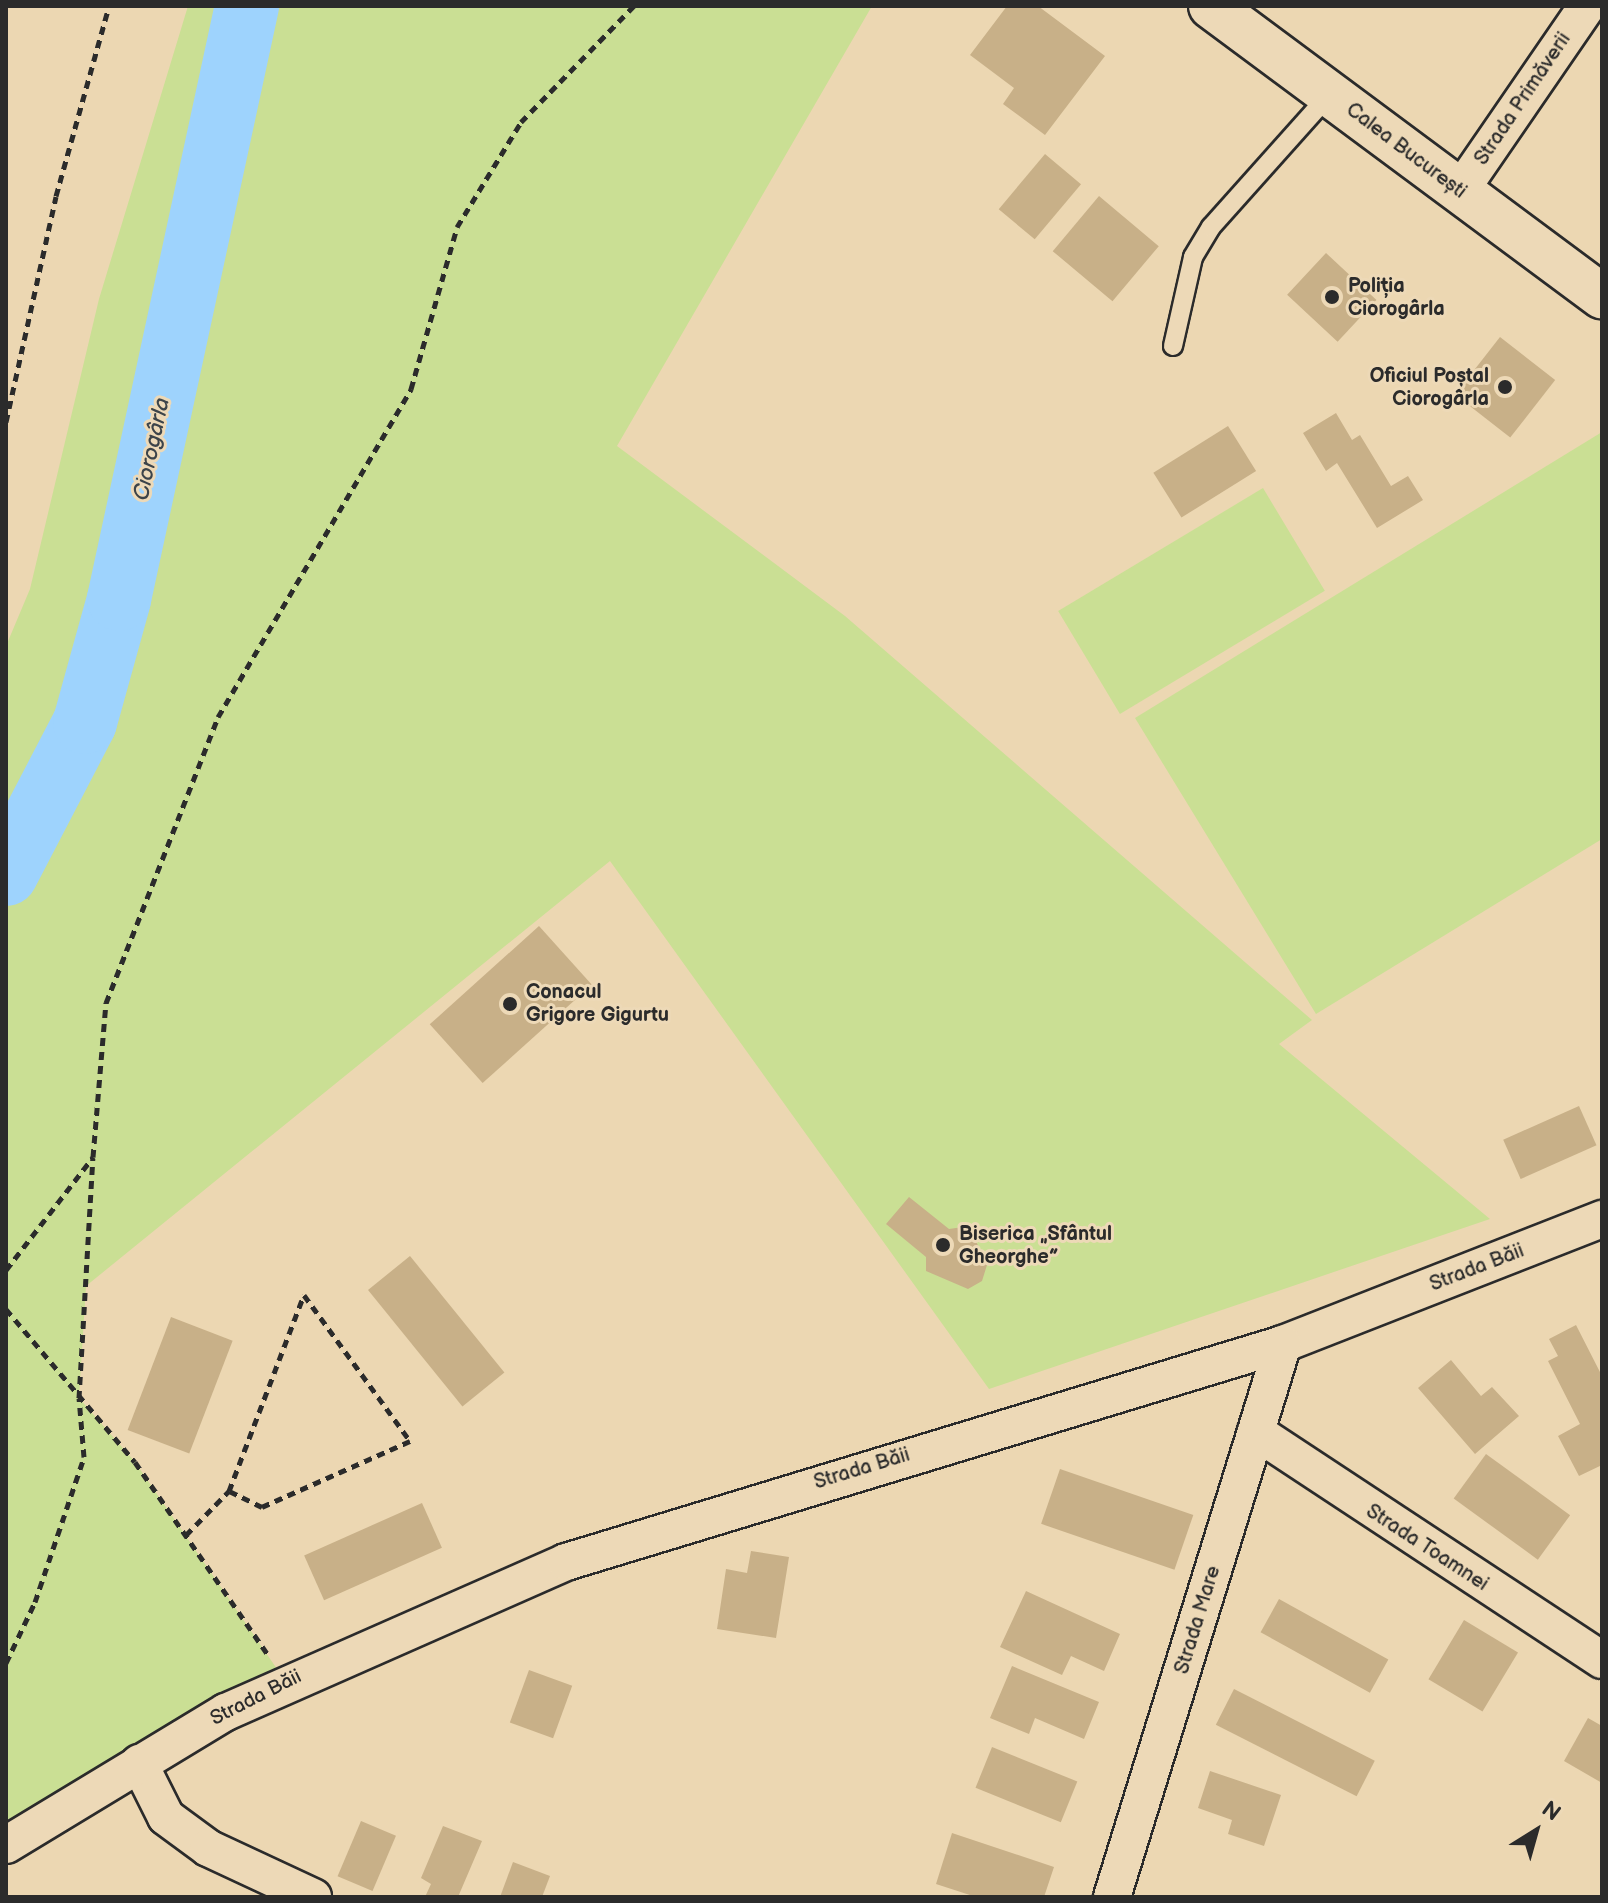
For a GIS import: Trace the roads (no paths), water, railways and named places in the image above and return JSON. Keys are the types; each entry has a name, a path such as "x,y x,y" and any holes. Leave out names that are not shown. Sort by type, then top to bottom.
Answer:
{"main road":[{"name":"Calea București","path":"1211,6 1602,296"}],"street":[{"name":"Strada Primăverii","path":"1460,191 1587,6"},
{"name":"Strada Băii","path":"6,1845 139,1763 286,1682 566,1562 1283,1344 1602,1219"},
{"name":"Strada Mare","path":"1112,1897 1283,1344"},
{"name":"Strada Toamnei","path":"1256,1432 1602,1660"},
{"path":"139,1763 166,1817 208,1848 313,1897"}],"lane":[{"path":"1173,346 1189,270 1211,227 1330,94"}],"waterway":[{"name":"Ciorogârla","path":"6,874 85,722 119,599 247,6"}],"place":[{"name":"Poliția Ciorogârla","path":"1332,297"},
{"name":"Oficiul Poștal Ciorogârla","path":"1505,387"},
{"name":"Conacul Grigore Gigurtu","path":"510,1004"},
{"name":"Biserica „Sfântul Gheorghe”","path":"943,1245"}]}
